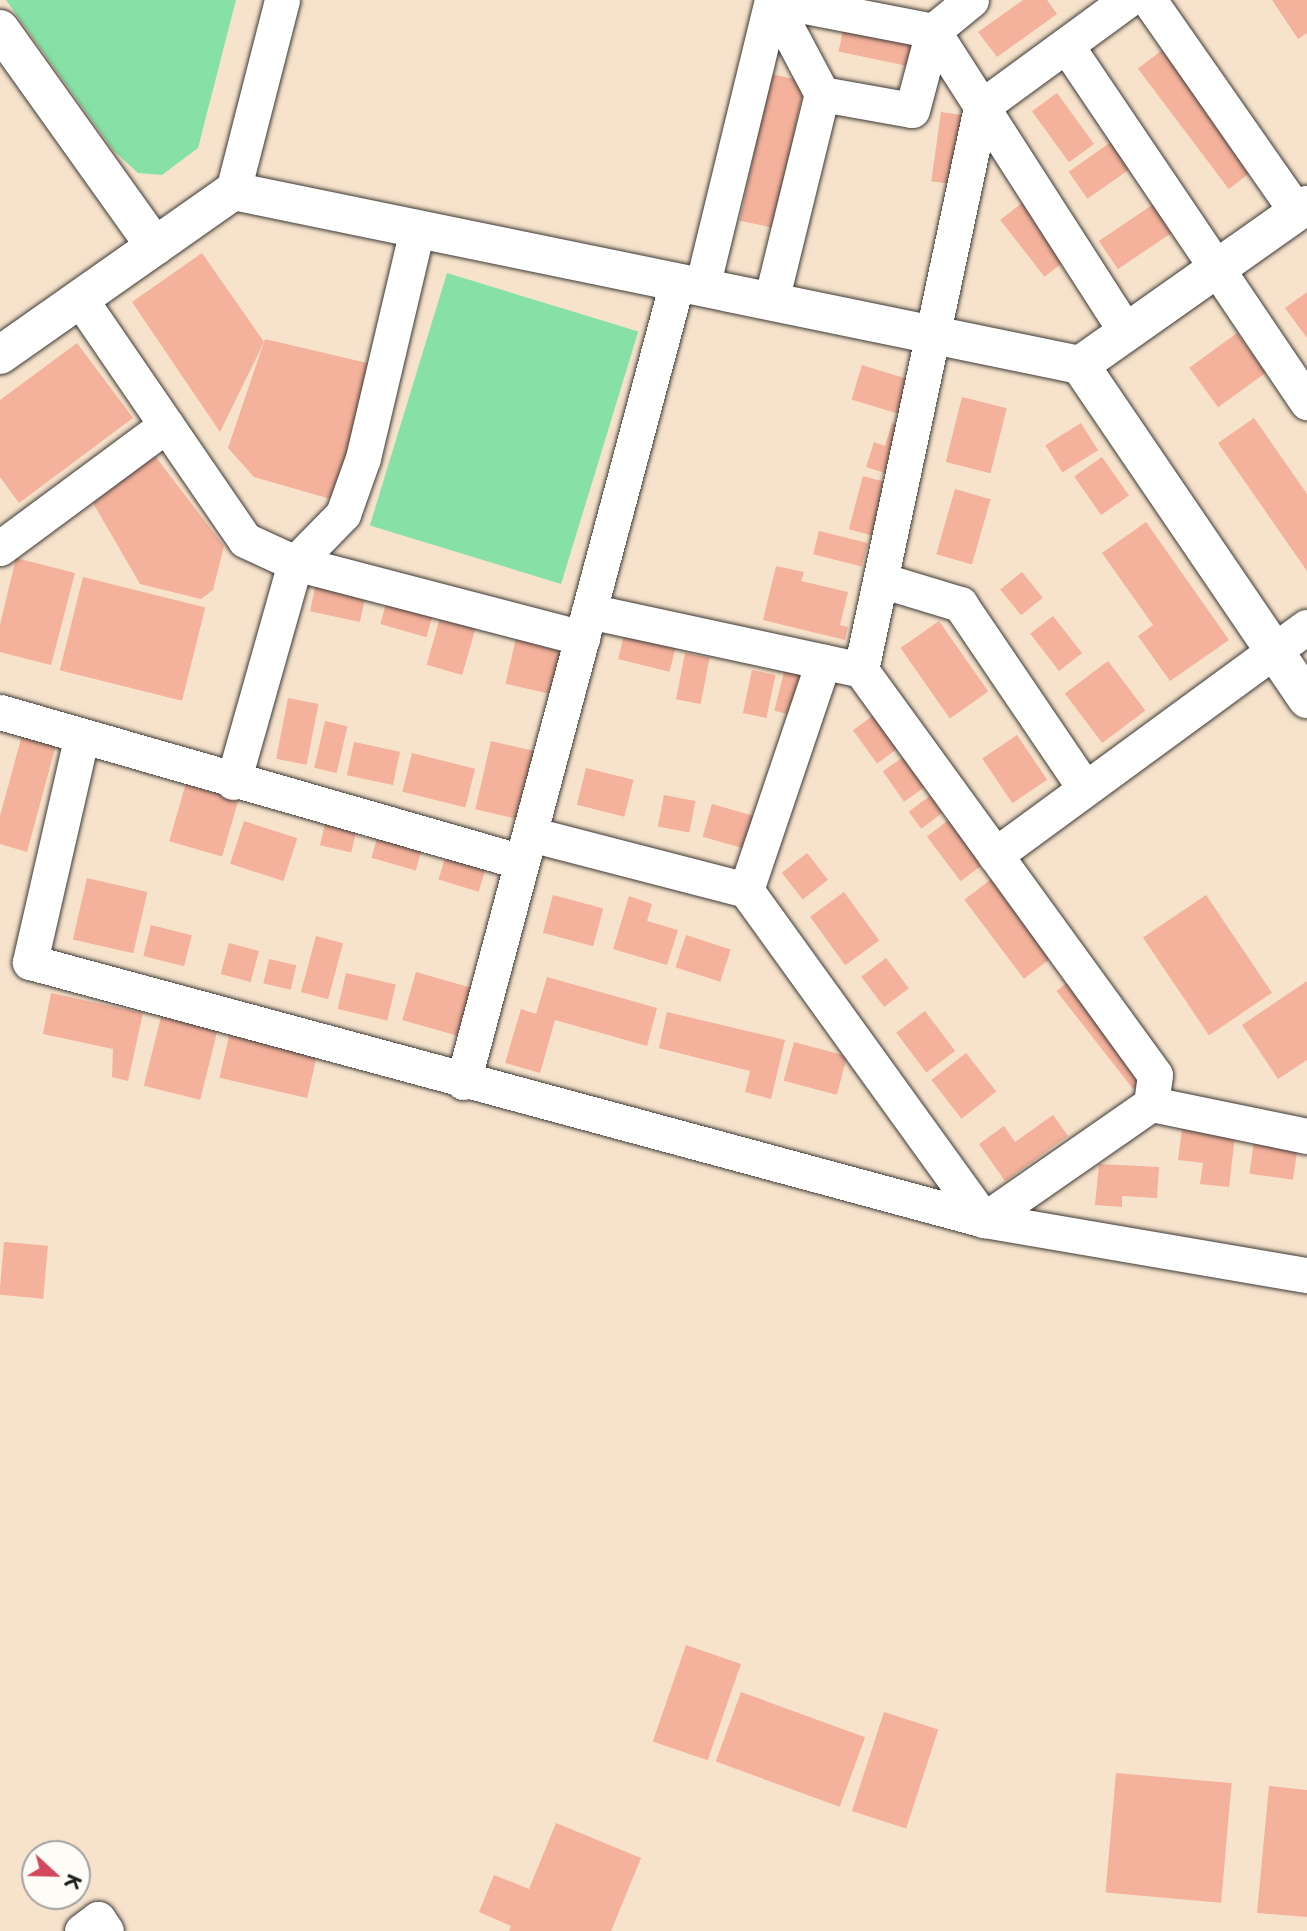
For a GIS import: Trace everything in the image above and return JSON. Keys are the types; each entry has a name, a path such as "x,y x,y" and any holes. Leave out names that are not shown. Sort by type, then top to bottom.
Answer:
{"street":[{"path":"0,355 233,191 282,0"},
{"path":"772,0 933,31 1126,332"},
{"path":"771,301 822,94 772,0"},
{"path":"463,1082 585,625 689,285 772,0"},
{"path":"822,94 912,110 933,31 971,0"},
{"path":"861,670 936,335 981,107 1127,0"},
{"path":"1080,365 1302,209 1149,0"},
{"path":"0,29 155,246"},
{"path":"1066,45 1307,402"},
{"path":"233,191 1080,365 1307,699"},
{"path":"233,782 295,563 343,514 363,458 417,229"},
{"path":"80,299 245,540 295,563 585,625 861,670 1155,1075 1151,1104"},
{"path":"0,548 166,425"},
{"path":"881,580 960,604 1084,788"},
{"path":"995,855 1307,626"},
{"path":"746,890 823,662"},
{"path":"0,712 81,739 233,782 526,848 746,890 984,1220"},
{"path":"81,739 30,962 463,1082 984,1220 1307,1275"},
{"path":"984,1220 1151,1104 1307,1136"},
{"path":"82,1931 98,1919 106,1931"}],"green space":[{"path":"6,0 236,0 198,148 162,175 138,173 114,151"},
{"path":"447,273 638,331 561,584 370,525"}],"building":[{"path":"1023,0 1047,0 1057,14 997,57 978,32"},
{"path":"1272,0 1307,0 1307,33 1298,39"},
{"path":"844,26 917,42 912,67 839,51"},
{"path":"1165,48 1256,169 1229,189 1138,68"},
{"path":"771,74 805,81 774,228 740,221"},
{"path":"1057,93 1094,144 1069,162 1032,111"},
{"path":"941,112 975,117 965,186 931,181"},
{"path":"1121,135 1140,162 1088,199 1069,172"},
{"path":"1027,199 1071,256 1045,277 1000,220"},
{"path":"1161,199 1180,227 1118,269 1099,241"},
{"path":"202,253 264,342 220,432 132,302"},
{"path":"1307,292 1307,338 1285,308"},
{"path":"1237,333 1266,373 1218,407 1189,368"},
{"path":"265,339 380,366 341,502 254,477 228,448"},
{"path":"77,343 133,418 19,503 0,477 0,400"},
{"path":"862,365 922,383 912,418 851,399"},
{"path":"962,397 1007,408 990,473 946,462"},
{"path":"1254,418 1307,494 1307,571 1218,443"},
{"path":"892,423 912,429 897,477 866,467 874,442 885,446"},
{"path":"1081,423 1098,450 1062,472 1045,445"},
{"path":"155,456 224,546 213,590 201,599 140,584 93,503"},
{"path":"1102,457 1129,496 1101,515 1074,477"},
{"path":"863,476 896,485 882,538 849,529"},
{"path":"955,489 991,499 972,565 936,554"},
{"path":"1146,522 1229,640 1170,681 1138,636 1153,625 1102,553"},
{"path":"819,531 868,543 862,566 813,554"},
{"path":"16,558 75,573 51,665 0,652 0,625"},
{"path":"776,566 804,572 801,581 848,592 840,625 848,627 845,640 763,620"},
{"path":"1022,572 1043,598 1021,615 1000,590"},
{"path":"83,577 205,607 182,701 60,670"},
{"path":"316,583 366,594 360,622 310,611"},
{"path":"388,597 434,610 426,637 380,624"},
{"path":"442,611 478,621 462,675 427,665"},
{"path":"1053,616 1082,653 1059,671 1030,634"},
{"path":"939,621 988,691 950,718 900,648"},
{"path":"626,627 677,640 669,672 618,659"},
{"path":"517,634 573,647 561,697 506,684"},
{"path":"685,653 710,658 701,704 676,699"},
{"path":"1108,661 1145,711 1102,743 1065,693"},
{"path":"785,668 814,675 803,718 774,711"},
{"path":"752,670 775,675 766,718 743,713"},
{"path":"288,698 318,704 307,765 276,759"},
{"path":"878,712 902,745 877,763 853,730"},
{"path":"325,721 347,726 337,773 314,768"},
{"path":"24,728 58,737 27,852 0,844 0,816"},
{"path":"1017,735 1047,780 1012,803 982,758"},
{"path":"491,741 547,754 531,822 475,809"},
{"path":"354,742 400,752 393,785 347,775"},
{"path":"412,753 475,769 465,808 402,792"},
{"path":"909,753 930,783 904,802 883,771"},
{"path":"586,768 634,780 624,817 577,805"},
{"path":"188,776 241,791 222,857 169,841"},
{"path":"935,792 948,809 921,829 909,812"},
{"path":"664,795 695,801 689,833 658,826"},
{"path":"712,804 760,818 751,850 703,837"},
{"path":"327,815 358,822 351,852 320,845"},
{"path":"954,816 988,861 961,881 927,836"},
{"path":"244,821 297,838 283,881 230,864"},
{"path":"380,828 424,841 416,870 371,858"},
{"path":"449,845 489,857 479,892 438,879"},
{"path":"807,853 828,880 803,899 782,873"},
{"path":"87,878 147,892 133,953 73,939"},
{"path":"993,878 1053,957 1024,979 964,900"},
{"path":"844,892 879,941 845,965 810,917"},
{"path":"553,895 603,908 593,946 543,933"},
{"path":"1206,895 1272,993 1209,1035 1143,937"},
{"path":"629,896 652,904 647,921 678,930 667,965 613,949"},
{"path":"151,925 192,935 184,966 143,956"},
{"path":"686,935 731,950 720,982 675,967"},
{"path":"316,936 343,943 328,999 301,992"},
{"path":"229,943 259,951 251,982 221,974"},
{"path":"886,958 909,988 884,1007 861,977"},
{"path":"269,959 296,965 291,990 263,983"},
{"path":"416,972 474,989 460,1037 402,1020"},
{"path":"346,973 396,984 387,1021 338,1009"},
{"path":"1077,975 1153,1073 1133,1089 1057,991"},
{"path":"547,977 657,1008 647,1046 555,1020 540,1073 505,1063 521,1009 536,1014"},
{"path":"1307,981 1307,1060 1278,1079 1242,1025"},
{"path":"51,993 143,1013 128,1081 112,1077 113,1049 43,1034"},
{"path":"925,1011 955,1051 926,1073 896,1033"},
{"path":"667,1012 785,1040 771,1099 745,1092 750,1071 659,1048"},
{"path":"162,1013 218,1027 200,1100 144,1086"},
{"path":"230,1032 318,1052 307,1098 219,1078"},
{"path":"794,1042 847,1056 837,1095 784,1081"},
{"path":"966,1053 996,1092 961,1119 931,1080"},
{"path":"1053,1115 1068,1136 1005,1181 979,1144 1004,1126 1015,1142"},
{"path":"1182,1129 1235,1136 1229,1187 1200,1184 1203,1163 1178,1160"},
{"path":"1254,1141 1298,1147 1293,1180 1249,1174"},
{"path":"1099,1164 1159,1167 1157,1198 1122,1196 1122,1207 1095,1205"},
{"path":"4,1242 48,1246 43,1299 0,1295"},
{"path":"686,1645 741,1664 708,1760 653,1741"},
{"path":"741,1692 865,1737 840,1807 716,1762"},
{"path":"884,1712 938,1730 906,1829 852,1811"},
{"path":"1116,1773 1232,1783 1221,1903 1106,1893"},
{"path":"1269,1786 1307,1790 1307,1917 1257,1913"},
{"path":"556,1823 641,1858 611,1931 509,1931 511,1926 479,1912 494,1875 529,1889"}]}
